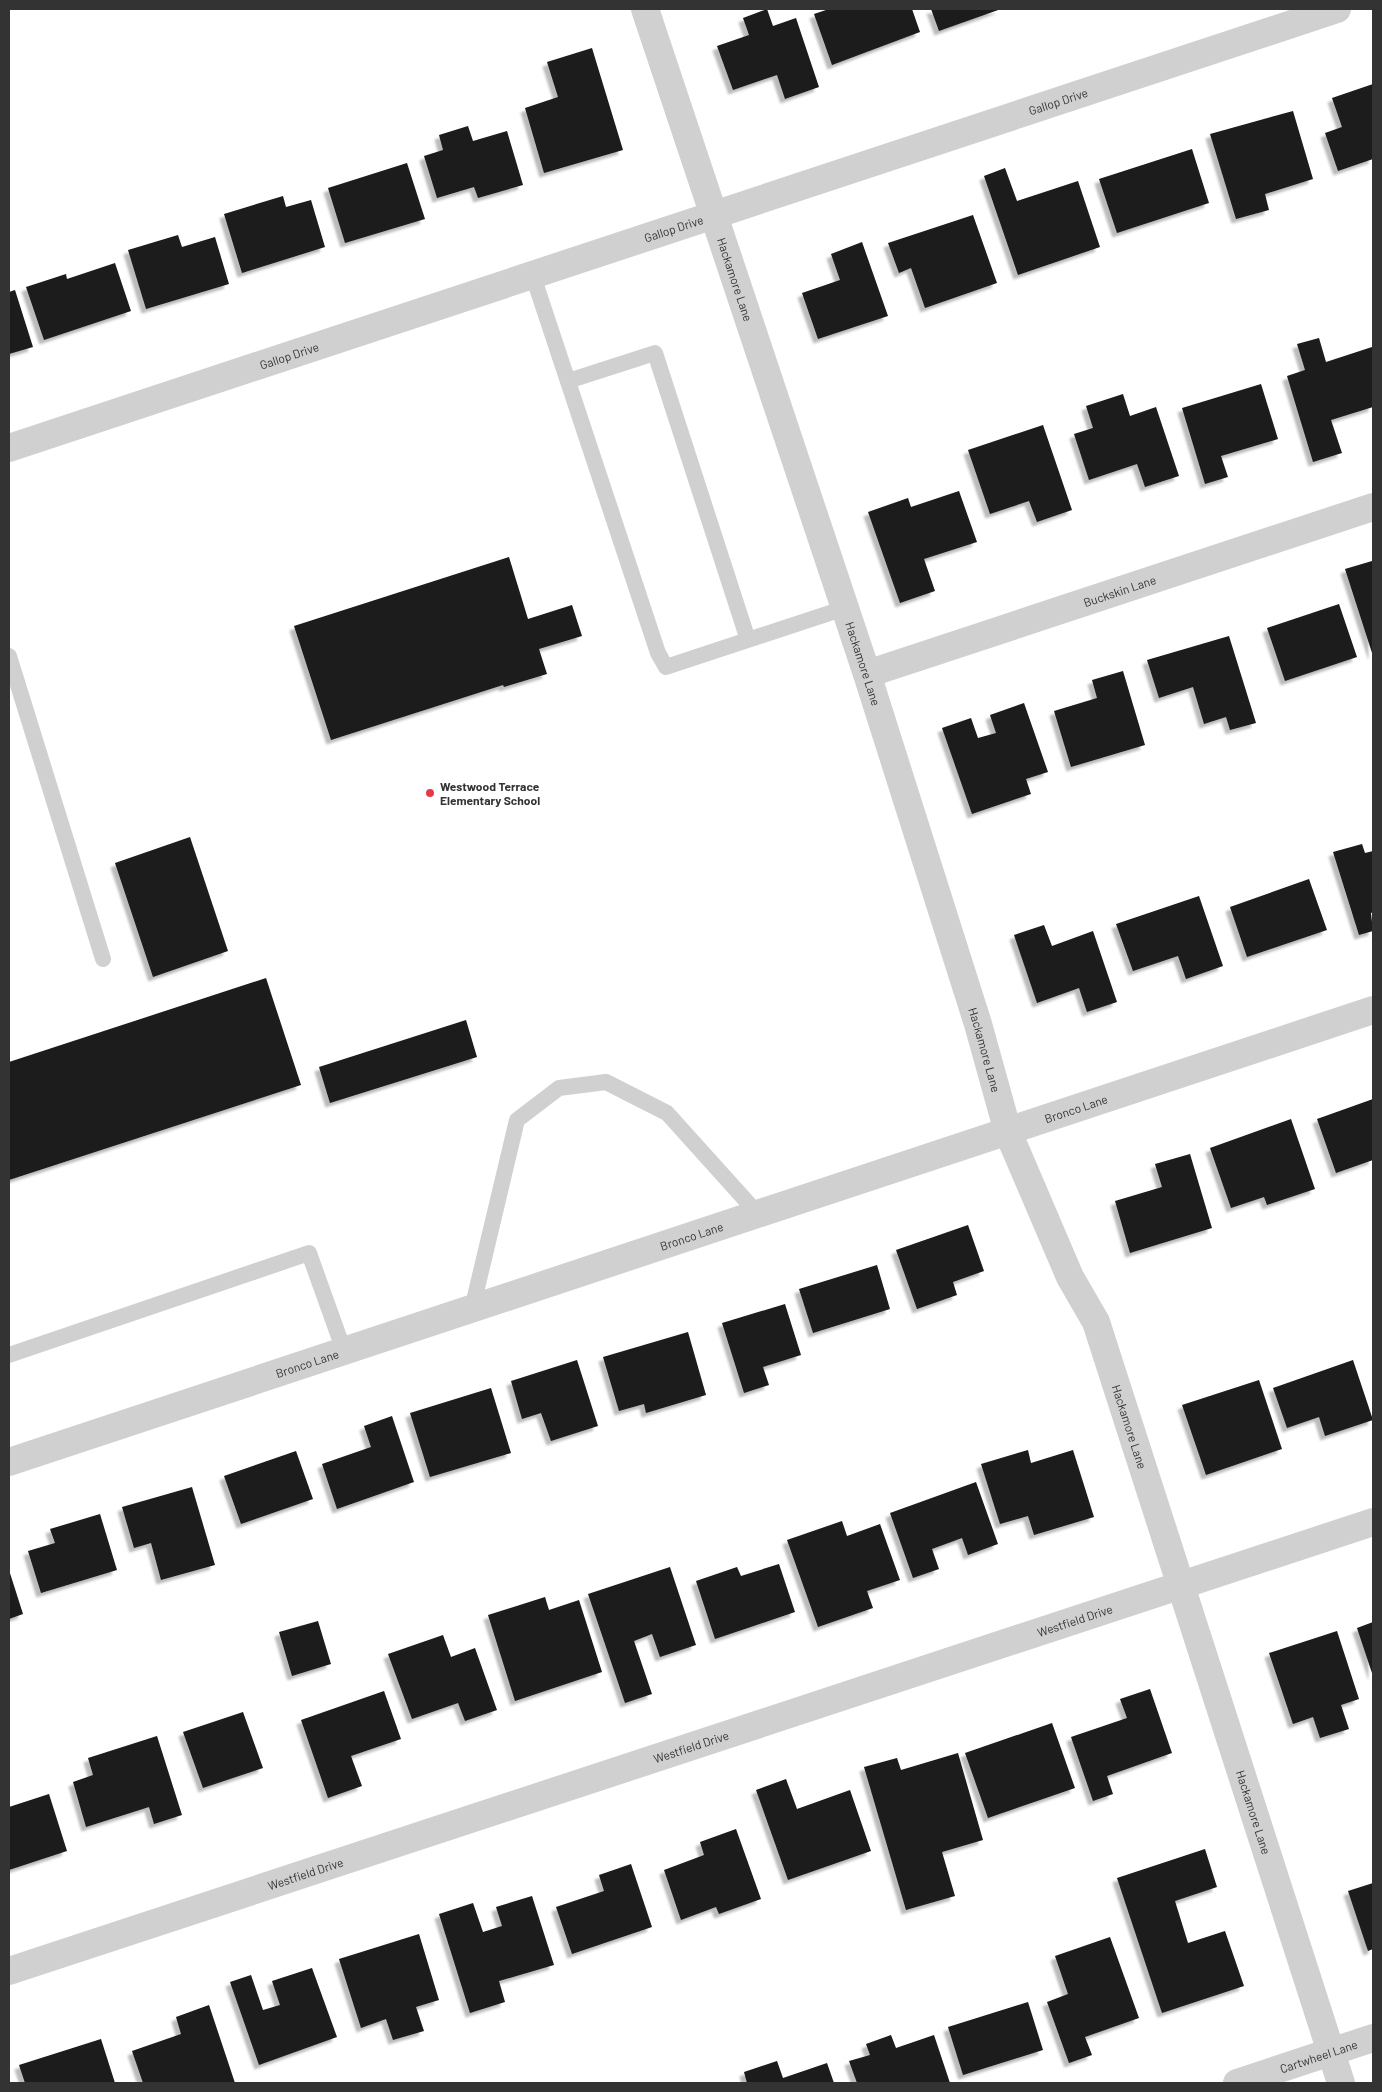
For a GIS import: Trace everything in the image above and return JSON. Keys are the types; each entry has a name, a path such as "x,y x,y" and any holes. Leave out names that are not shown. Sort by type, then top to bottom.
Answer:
{"street":[{"name":"Hackamore Lane","path":"645,9 867,674 978,1024 1008,1132 1070,1277 1096,1322 1341,2083"},
{"name":"Gallop Drive","path":"9,448 1338,9"},
{"name":"Buckskin Lane","path":"867,674 1373,506"},
{"name":"Bronco Lane","path":"9,1462 1373,1010"},
{"name":"Westfield Drive","path":"9,1971 1373,1522"},
{"name":"Cartwheel Lane","path":"1237,2083 1373,2038"}],"lane":[{"path":"533,276 658,653 666,667 845,608"},
{"path":"568,380 655,353 748,640"},
{"path":"9,656 103,959"},
{"path":"472,1309 517,1120 559,1088 606,1082 667,1113 758,1214"},
{"path":"9,1355 309,1254 344,1351"}],"building":[{"path":"767,9 773,26 796,18 819,87 785,99 777,75 733,90 717,46 749,35 743,18"},
{"path":"829,9 912,9 920,32 832,65 814,14"},
{"path":"931,9 1001,9 939,31"},
{"path":"592,48 623,150 544,173 525,108 558,97 547,62"},
{"path":"1373,84 1373,159 1338,171 1325,133 1342,127 1332,98"},
{"path":"1293,111 1313,179 1265,194 1269,210 1236,219 1210,134"},
{"path":"468,126 473,141 507,131 523,185 478,198 474,187 437,198 424,156 443,150 439,135"},
{"path":"1192,149 1209,203 1117,233 1099,179"},
{"path":"407,163 425,219 345,243 328,188"},
{"path":"1005,168 1017,201 1078,181 1100,247 1018,275 984,176"},
{"path":"283,196 286,207 311,200 325,247 242,273 224,214"},
{"path":"973,215 997,283 925,308 911,268 899,273 888,243"},
{"path":"178,235 182,247 215,237 229,284 146,309 128,250"},
{"path":"862,242 888,316 818,339 802,293 840,280 831,254"},
{"path":"115,263 131,311 44,340 26,287 66,274 67,279"},
{"path":"15,290 33,347 9,354 9,292"},
{"path":"1319,338 1326,362 1372,347 1373,407 1331,420 1342,453 1313,462 1287,376 1305,370 1297,344"},
{"path":"1261,384 1278,439 1221,456 1228,477 1205,484 1182,408"},
{"path":"1123,394 1130,416 1156,407 1179,476 1145,487 1137,464 1089,480 1074,434 1093,428 1086,406"},
{"path":"1043,425 1072,510 1037,522 1029,501 990,514 968,450"},
{"path":"959,491 977,542 924,559 935,591 900,603 868,512 908,498 911,507"},
{"path":"509,557 528,619 572,605 582,636 539,649 547,674 504,687 503,685 331,740 294,626"},
{"path":"1372,561 1373,565 1373,656 1345,569"},
{"path":"1339,604 1357,657 1285,681 1267,628"},
{"path":"1229,636 1256,723 1230,730 1226,717 1204,724 1193,687 1159,698 1147,660"},
{"path":"1123,671 1145,745 1071,767 1054,711 1097,698 1092,680"},
{"path":"1024,703 1048,772 1026,779 1031,794 972,814 942,728 971,718 978,738 996,733 990,715"},
{"path":"190,837 228,951 153,977 115,863"},
{"path":"1362,844 1365,853 1373,851 1373,912 1371,913 1373,931 1359,935 1333,852"},
{"path":"1309,879 1327,930 1247,957 1230,907"},
{"path":"1199,896 1223,966 1186,979 1178,956 1133,971 1116,924"},
{"path":"1044,925 1052,946 1093,931 1117,1002 1087,1012 1079,988 1037,1003 1014,935"},
{"path":"266,978 301,1085 9,1180 9,1062"},
{"path":"466,1020 477,1057 330,1103 319,1067"},
{"path":"1373,1099 1373,1160 1336,1173 1317,1119"},
{"path":"1291,1119 1315,1189 1267,1205 1264,1197 1231,1208 1210,1148"},
{"path":"1190,1154 1212,1228 1130,1253 1115,1201 1162,1187 1155,1164"},
{"path":"968,1225 984,1271 953,1282 957,1295 917,1309 896,1250"},
{"path":"877,1265 890,1309 813,1333 799,1289"},
{"path":"785,1304 801,1355 763,1367 769,1385 744,1393 722,1323"},
{"path":"688,1332 706,1395 646,1413 644,1404 619,1411 603,1357"},
{"path":"577,1360 598,1426 551,1441 541,1413 522,1419 511,1381"},
{"path":"1353,1360 1373,1420 1325,1436 1319,1417 1287,1428 1273,1388"},
{"path":"1259,1380 1282,1449 1206,1475 1182,1405"},
{"path":"491,1388 511,1453 430,1477 410,1413"},
{"path":"392,1416 414,1482 337,1509 322,1464 371,1447 364,1426"},
{"path":"1028,1450 1031,1463 1073,1450 1094,1517 1034,1535 1028,1516 1000,1524 981,1464"},
{"path":"296,1451 313,1499 241,1524 224,1476"},
{"path":"976,1482 998,1544 968,1555 962,1538 932,1549 939,1569 913,1578 890,1513"},
{"path":"192,1487 215,1565 161,1580 151,1543 134,1548 122,1507"},
{"path":"100,1514 117,1570 41,1593 28,1551 55,1543 50,1529"},
{"path":"842,1521 847,1536 880,1524 900,1580 867,1591 873,1608 818,1627 787,1540"},
{"path":"779,1564 795,1612 715,1639 696,1581 737,1567 741,1576"},
{"path":"670,1567 696,1645 660,1657 652,1634 634,1641 652,1694 625,1703 588,1594"},
{"path":"9,1570 23,1614 9,1619"},
{"path":"545,1597 549,1610 579,1600 602,1672 515,1701 488,1615"},
{"path":"318,1621 331,1664 292,1676 279,1632"},
{"path":"1373,1622 1373,1676 1357,1628"},
{"path":"1337,1631 1359,1699 1341,1705 1349,1729 1320,1738 1313,1717 1293,1724 1269,1653"},
{"path":"443,1635 451,1657 475,1648 497,1710 465,1721 458,1703 412,1719 388,1654"},
{"path":"1150,1689 1172,1753 1107,1776 1113,1794 1093,1801 1071,1737 1127,1718 1120,1699"},
{"path":"384,1691 401,1739 351,1756 362,1786 328,1798 301,1720"},
{"path":"243,1712 263,1768 203,1788 183,1732"},
{"path":"1052,1723 1075,1788 988,1818 965,1753"},
{"path":"157,1736 182,1815 154,1824 149,1807 86,1827 73,1782 93,1775 88,1758"},
{"path":"958,1753 983,1840 942,1852 955,1896 906,1910 864,1767 897,1758 901,1770"},
{"path":"786,1779 797,1809 850,1790 871,1851 788,1880 756,1790"},
{"path":"49,1794 67,1851 9,1870 9,1807"},
{"path":"736,1829 761,1899 719,1914 716,1907 681,1920 664,1870 704,1855 700,1842"},
{"path":"1205,1849 1217,1887 1175,1901 1188,1943 1225,1931 1244,1986 1162,2013 1117,1878"},
{"path":"631,1864 652,1927 572,1954 556,1907 604,1891 599,1875"},
{"path":"1373,1883 1373,1949 1368,1951 1348,1891"},
{"path":"532,1896 554,1965 499,1981 505,2002 470,2013 439,1914 473,1903 483,1932 502,1926 496,1907"},
{"path":"419,1934 439,2000 416,2007 424,2031 393,2040 386,2019 361,2028 339,1959"},
{"path":"1110,1937 1139,2018 1085,2037 1092,2055 1069,2063 1047,2002 1068,1994 1055,1956"},
{"path":"312,1968 337,2037 259,2065 230,1982 251,1975 263,2010 280,2005 272,1981"},
{"path":"1028,2002 1043,2050 963,2075 948,2027"},
{"path":"209,2005 235,2083 143,2083 132,2051 181,2034 176,2017"},
{"path":"891,2035 896,2048 934,2035 950,2083 857,2083 849,2061 870,2055 866,2044"},
{"path":"101,2039 115,2083 25,2083 19,2065"},
{"path":"777,2061 783,2078 827,2063 834,2083 747,2083 744,2072"}],"place":[{"name":"Westwood Terrace Elementary School","path":"430,793"}]}
